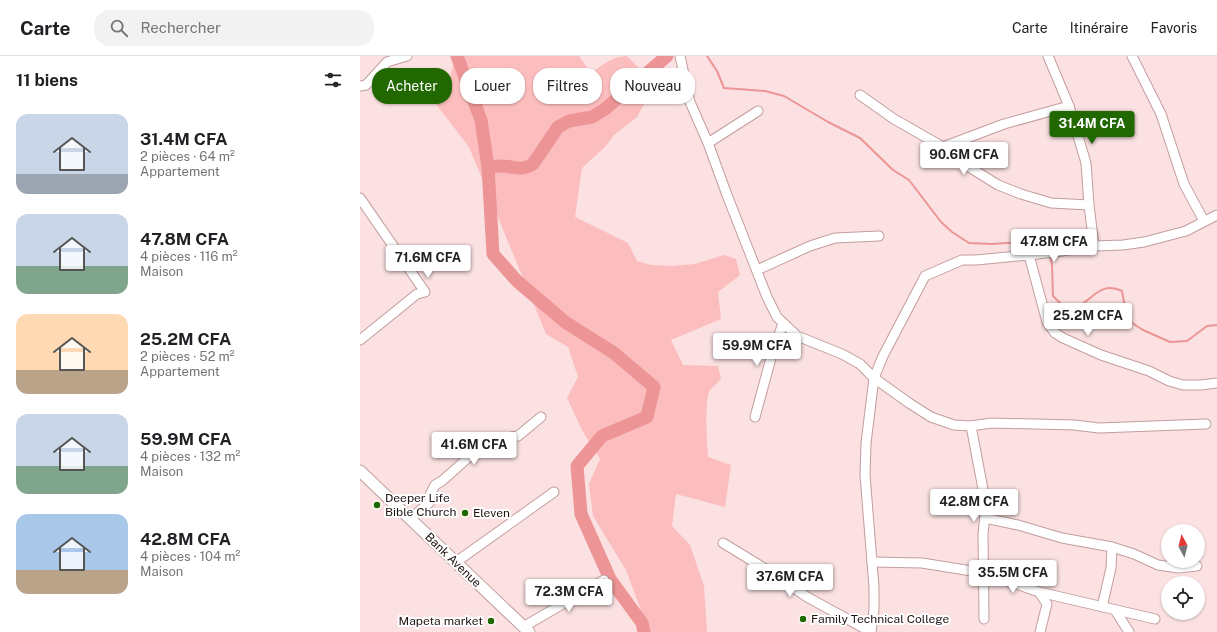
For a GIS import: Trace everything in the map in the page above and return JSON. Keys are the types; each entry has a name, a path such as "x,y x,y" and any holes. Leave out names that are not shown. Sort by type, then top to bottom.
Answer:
{"street":[{"path":"360,86 366,85 387,62 407,56"},
{"path":"680,56 690,102 708,143 726,195 757,270 777,317 797,336 842,354 860,364 874,378 909,403 931,417 954,425 971,426 991,423 1006,423 1074,425 1099,428 1206,424"},
{"path":"1048,56 1069,106 1086,163 1094,246"},
{"path":"1132,56 1162,114 1184,184 1204,221"},
{"path":"860,95 894,119 943,147 966,165 998,185 1051,203 1089,205"},
{"path":"943,147 1004,124 1069,106"},
{"path":"708,143 758,111"},
{"path":"360,198 425,292 418,294 360,340"},
{"path":"723,543 777,576 807,597 871,632 874,610 865,475 866,443 874,378 883,356 925,276 962,260 1042,254 1094,246 1123,245 1144,242 1186,231 1217,215"},
{"path":"757,270 810,246 835,238 879,236"},
{"path":"1029,255 1047,322 1059,336 1101,355 1148,371 1176,383 1183,385 1217,383"},
{"path":"755,417 771,358 783,323"},
{"path":"410,519 430,502 430,496 435,485 470,456 493,440 518,436 541,417"},
{"path":"971,426 986,505 983,534 984,618"},
{"name":"Bank Avenue","path":"360,471 526,630"},
{"path":"456,562 554,492"},
{"path":"985,518 1018,525 1062,538 1112,547 1134,554 1161,565"},
{"path":"1102,607 1111,568 1112,547"},
{"path":"872,562 922,564 984,573 1039,592 1155,619"},
{"path":"526,630 604,580"},
{"path":"1039,592 1048,604 1040,632"},
{"path":"1115,610 1129,632"}],"shaded area":[{"path":"456,56 579,56 587,68 533,68 533,104 602,104 602,68 598,68 612,59 627,56 639,68 610,68 610,104 644,104 637,117 614,135 606,146 582,168 575,217 628,243 637,261 651,265 673,266 695,264 724,255 736,259 740,275 718,292 721,319 671,340 683,365 718,366 721,379 710,390 706,412 708,457 731,465 725,507 676,494 672,526 690,545 704,586 707,632 649,632 626,570 593,516 589,484 600,459 583,432 567,398 578,377 568,347 546,334 469,147 436,104 452,104 452,70"}],"waterway":[{"path":"457,56 481,120 488,167 493,254 517,281 565,322 614,353 654,387 647,417 602,436 577,466 581,514 610,579 642,623 644,632"},
{"path":"488,167 501,166 524,168 533,164 558,127 569,121 592,117 605,109 667,56"},
{"path":"707,56 717,71 724,88 765,91 784,96 828,122 860,138 893,170 909,180 941,222 952,232 969,243 992,244 1037,241 1047,242 1049,249"},
{"path":"1050,255 1052,265 1053,296 1061,304 1073,309 1080,306 1101,290 1114,288 1122,291 1126,313 1132,323 1143,330 1170,342 1187,341 1207,326 1217,325"}],"place":[{"name":"Deeper Life Bible Church","path":"377,505"},
{"name":"Eleven","path":"465,513"},
{"name":"Family Technical College","path":"803,619"},
{"name":"Mapeta market","path":"491,621"}]}
